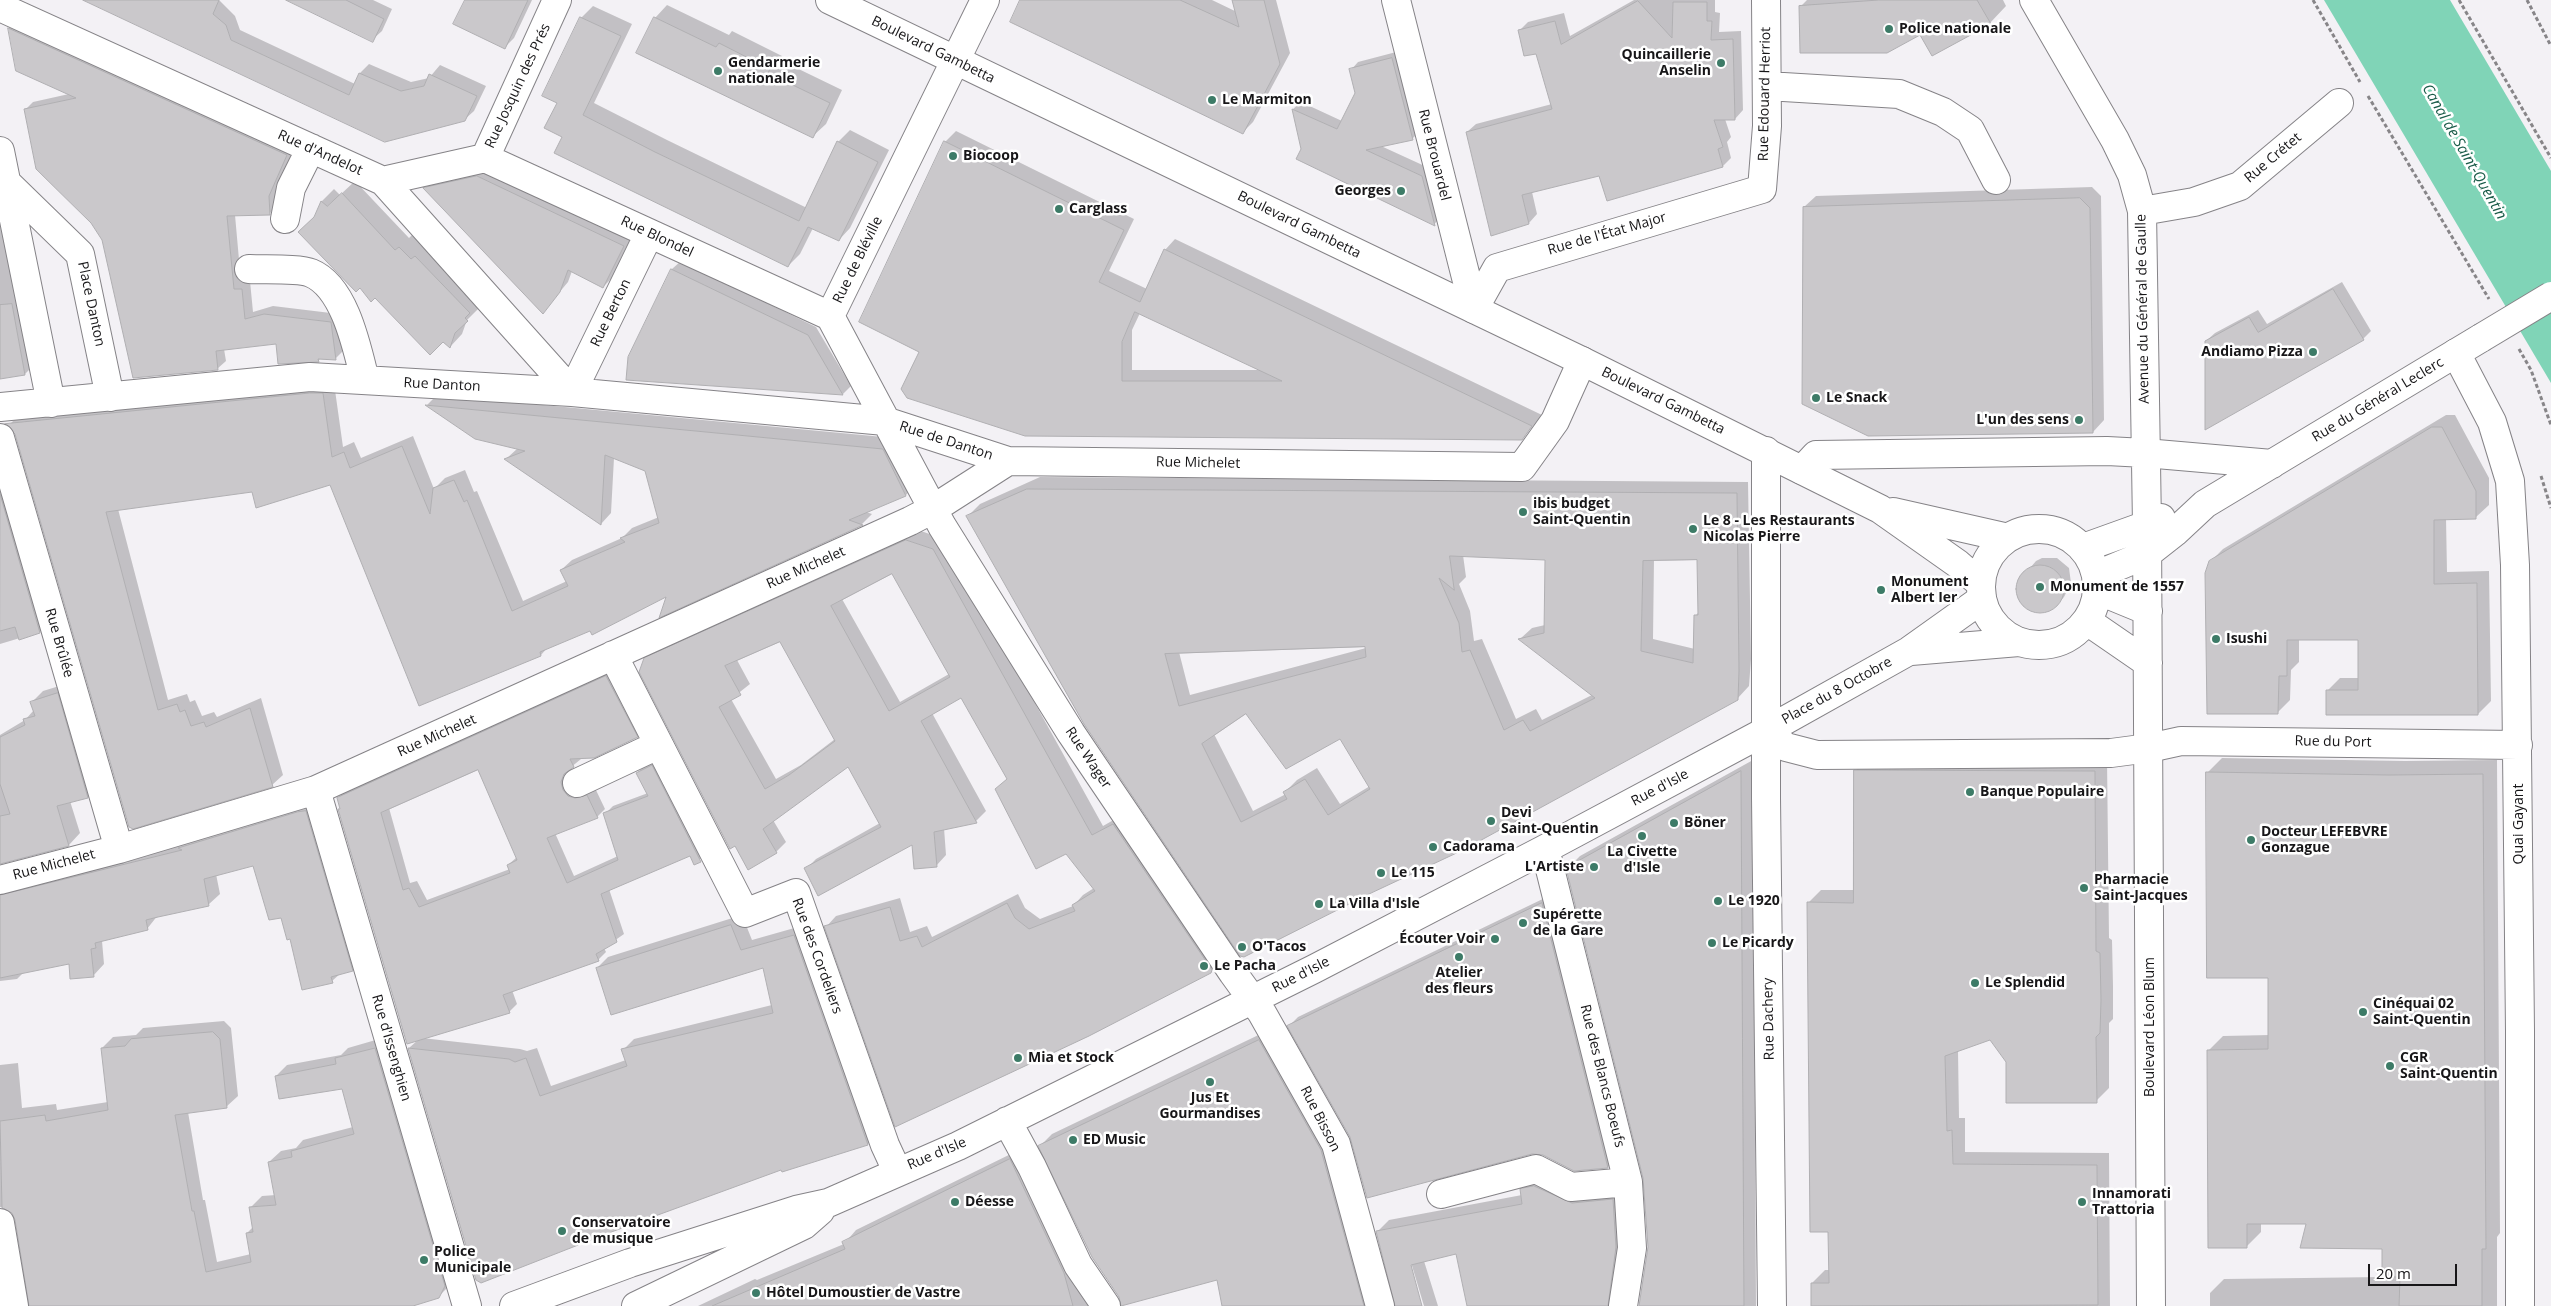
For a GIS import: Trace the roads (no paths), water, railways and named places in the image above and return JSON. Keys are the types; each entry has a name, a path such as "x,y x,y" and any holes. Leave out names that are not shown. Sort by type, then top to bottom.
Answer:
{"street":[{"name":"Rue Josquin des Prés","path":"383,181 485,158 558,0"},
{"name":"Boulevard Gambetta","path":"830,0 1766,451"},
{"name":"Rue de Bléville","path":"933,509 884,421 830,316 984,0"},
{"name":"Rue Brouardel","path":"1396,0 1474,309"},
{"name":"Rue Edouard Herriot","path":"1762,189 1767,86 1766,0"},
{"name":"Avenue du Général de Gaulle","path":"2034,0 2115,140 2132,175 2142,211 2147,525"},
{"name":"Rue d'Andelot","path":"0,7 383,181 572,392"},
{"path":"1767,86 1900,94 1943,112 1970,130 1996,180"},
{"name":"Rue Crétet","path":"2142,211 2194,202 2240,186 2339,103"},
{"path":"285,219 291,188 311,148"},
{"path":"0,151 51,403"},
{"name":"Rue Blondel","path":"485,158 830,316"},
{"name":"Place Danton","path":"6,182 80,254 110,397"},
{"name":"Rue de l'État Major","path":"1474,309 1496,268 1762,189"},
{"name":"Rue Berton","path":"572,392 649,234"},
{"path":"249,269 310,272 325,282 352,328 365,380"},
{"name":"Rue du Général Leclerc","path":"2097,583 2147,554 2175,532 2205,504 2551,296"},
{"name":"Quai Gayant","path":"2456,353 2492,422 2510,481 2515,565 2518,745 2520,1306"},
{"name":"Rue Michelet","path":"0,880 119,849 316,790 933,509 1008,461 1522,467 1555,421 1582,361"},
{"name":"Rue Danton","path":"0,407 310,377 572,392 884,421"},
{"name":"Rue de Danton","path":"884,421 1008,461"},
{"name":"Rue Brûlée","path":"0,438 119,849"},
{"name":"Place du 8 Octobre","path":"1766,451 1880,509 1958,564 1982,591 1988,614 1997,628 2018,642"},
{"name":"Rue Dachery","path":"1766,451 1766,731 1772,1306"},
{"path":"1802,470 1816,455 2107,451 2272,464"},
{"name":"Rue du Général Leclerc","path":"2147,525 2182,507 2205,504"},
{"name":"Rue Wager","path":"933,509 1071,733 1252,1000"},
{"name":"Place du 8 Octobre","path":"1880,509 2008,538"},
{"path":"2083,548 2147,525 2149,748"},
{"path":"1982,591 1989,558 2008,538 2025,531 2043,530 2061,534 2083,548 2097,583 2148,611"},
{"name":"Place du 8 Octobre","path":"1909,651 2018,642 2043,645 2060,642 2074,633 2086,621 2094,606 2097,583"},
{"name":"Place du 8 Octobre","path":"1766,731 1909,651 1982,591"},
{"path":"2086,621 2148,663"},
{"name":"Rue des Cordeliers","path":"613,655 745,913 796,893 885,1145 897,1171"},
{"name":"Rue du Port","path":"1766,731 1786,747 1816,755 2111,753 2181,741 2518,745"},
{"name":"Rue d'Isle","path":"514,1306 630,1263 796,1210 828,1203 897,1171 958,1146 1252,1000 1545,849 1766,731"},
{"path":"577,783 658,745"},
{"name":"Boulevard Léon Blum","path":"2149,748 2151,1306"},
{"name":"Rue d'Issenghien","path":"316,790 467,1306"},
{"name":"Rue des Blancs Boeufs","path":"1545,849 1628,1182 1632,1248 1623,1306"},
{"name":"Rue Bisson","path":"1252,1000 1336,1144 1380,1306"},
{"path":"1007,1121 1032,1167 1078,1265 1106,1306"},
{"path":"1441,1194 1536,1169 1571,1187 1628,1182"},
{"name":"Rue d'Isle","path":"636,1306 804,1225 828,1203"},
{"path":"0,1223 14,1306"}],"water":[{"name":"Canal de Saint-Quentin","path":"2324,0 2450,0 2551,171 2551,383"}],"place":[{"name":"Police nationale","path":"1889,29"},
{"name":"Quincaillerie Anselin","path":"1721,63"},
{"name":"Gendarmerie nationale","path":"718,71"},
{"name":"Le Marmiton","path":"1212,100"},
{"name":"Biocoop","path":"953,156"},
{"name":"Georges","path":"1401,191"},
{"name":"Carglass","path":"1059,209"},
{"name":"Andiamo Pizza","path":"2313,352"},
{"name":"Le Snack","path":"1816,398"},
{"name":"L'un des sens","path":"2079,420"},
{"name":"ibis budget Saint-Quentin","path":"1523,512"},
{"name":"Le 8 - Les Restaurants Nicolas Pierre","path":"1693,529"},
{"name":"Monument de 1557","path":"2040,587"},
{"name":"Monument Albert Ier","path":"1881,590"},
{"name":"Isushi","path":"2216,639"},
{"name":"Banque Populaire","path":"1970,792"},
{"name":"Devi Saint-Quentin","path":"1491,821"},
{"name":"Böner","path":"1674,823"},
{"name":"La Civette d'Isle","path":"1642,836"},
{"name":"Docteur LEFEBVRE Gonzague","path":"2251,840"},
{"name":"Cadorama","path":"1433,847"},
{"name":"L'Artiste","path":"1594,867"},
{"name":"Le 115","path":"1381,873"},
{"name":"Pharmacie Saint-Jacques","path":"2084,888"},
{"name":"Le 1920","path":"1718,901"},
{"name":"La Villa d'Isle","path":"1319,904"},
{"name":"Supérette de la Gare","path":"1523,923"},
{"name":"Écouter Voir","path":"1495,939"},
{"name":"Le Picardy","path":"1712,943"},
{"name":"O'Tacos","path":"1242,947"},
{"name":"Atelier des fleurs","path":"1459,957"},
{"name":"Le Pacha","path":"1204,966"},
{"name":"Le Splendid","path":"1975,983"},
{"name":"Cinéquai 02 Saint-Quentin","path":"2363,1012"},
{"name":"Mia et Stock","path":"1018,1058"},
{"name":"CGR Saint-Quentin","path":"2390,1066"},
{"name":"Jus Et Gourmandises","path":"1210,1082"},
{"name":"ED Music","path":"1073,1140"},
{"name":"Déesse","path":"955,1202"},
{"name":"Innamorati Trattoria","path":"2082,1202"},
{"name":"Conservatoire de musique","path":"562,1231"},
{"name":"Police Municipale","path":"424,1260"},
{"name":"Hôtel Dumoustier de Vastre","path":"756,1293"}]}
